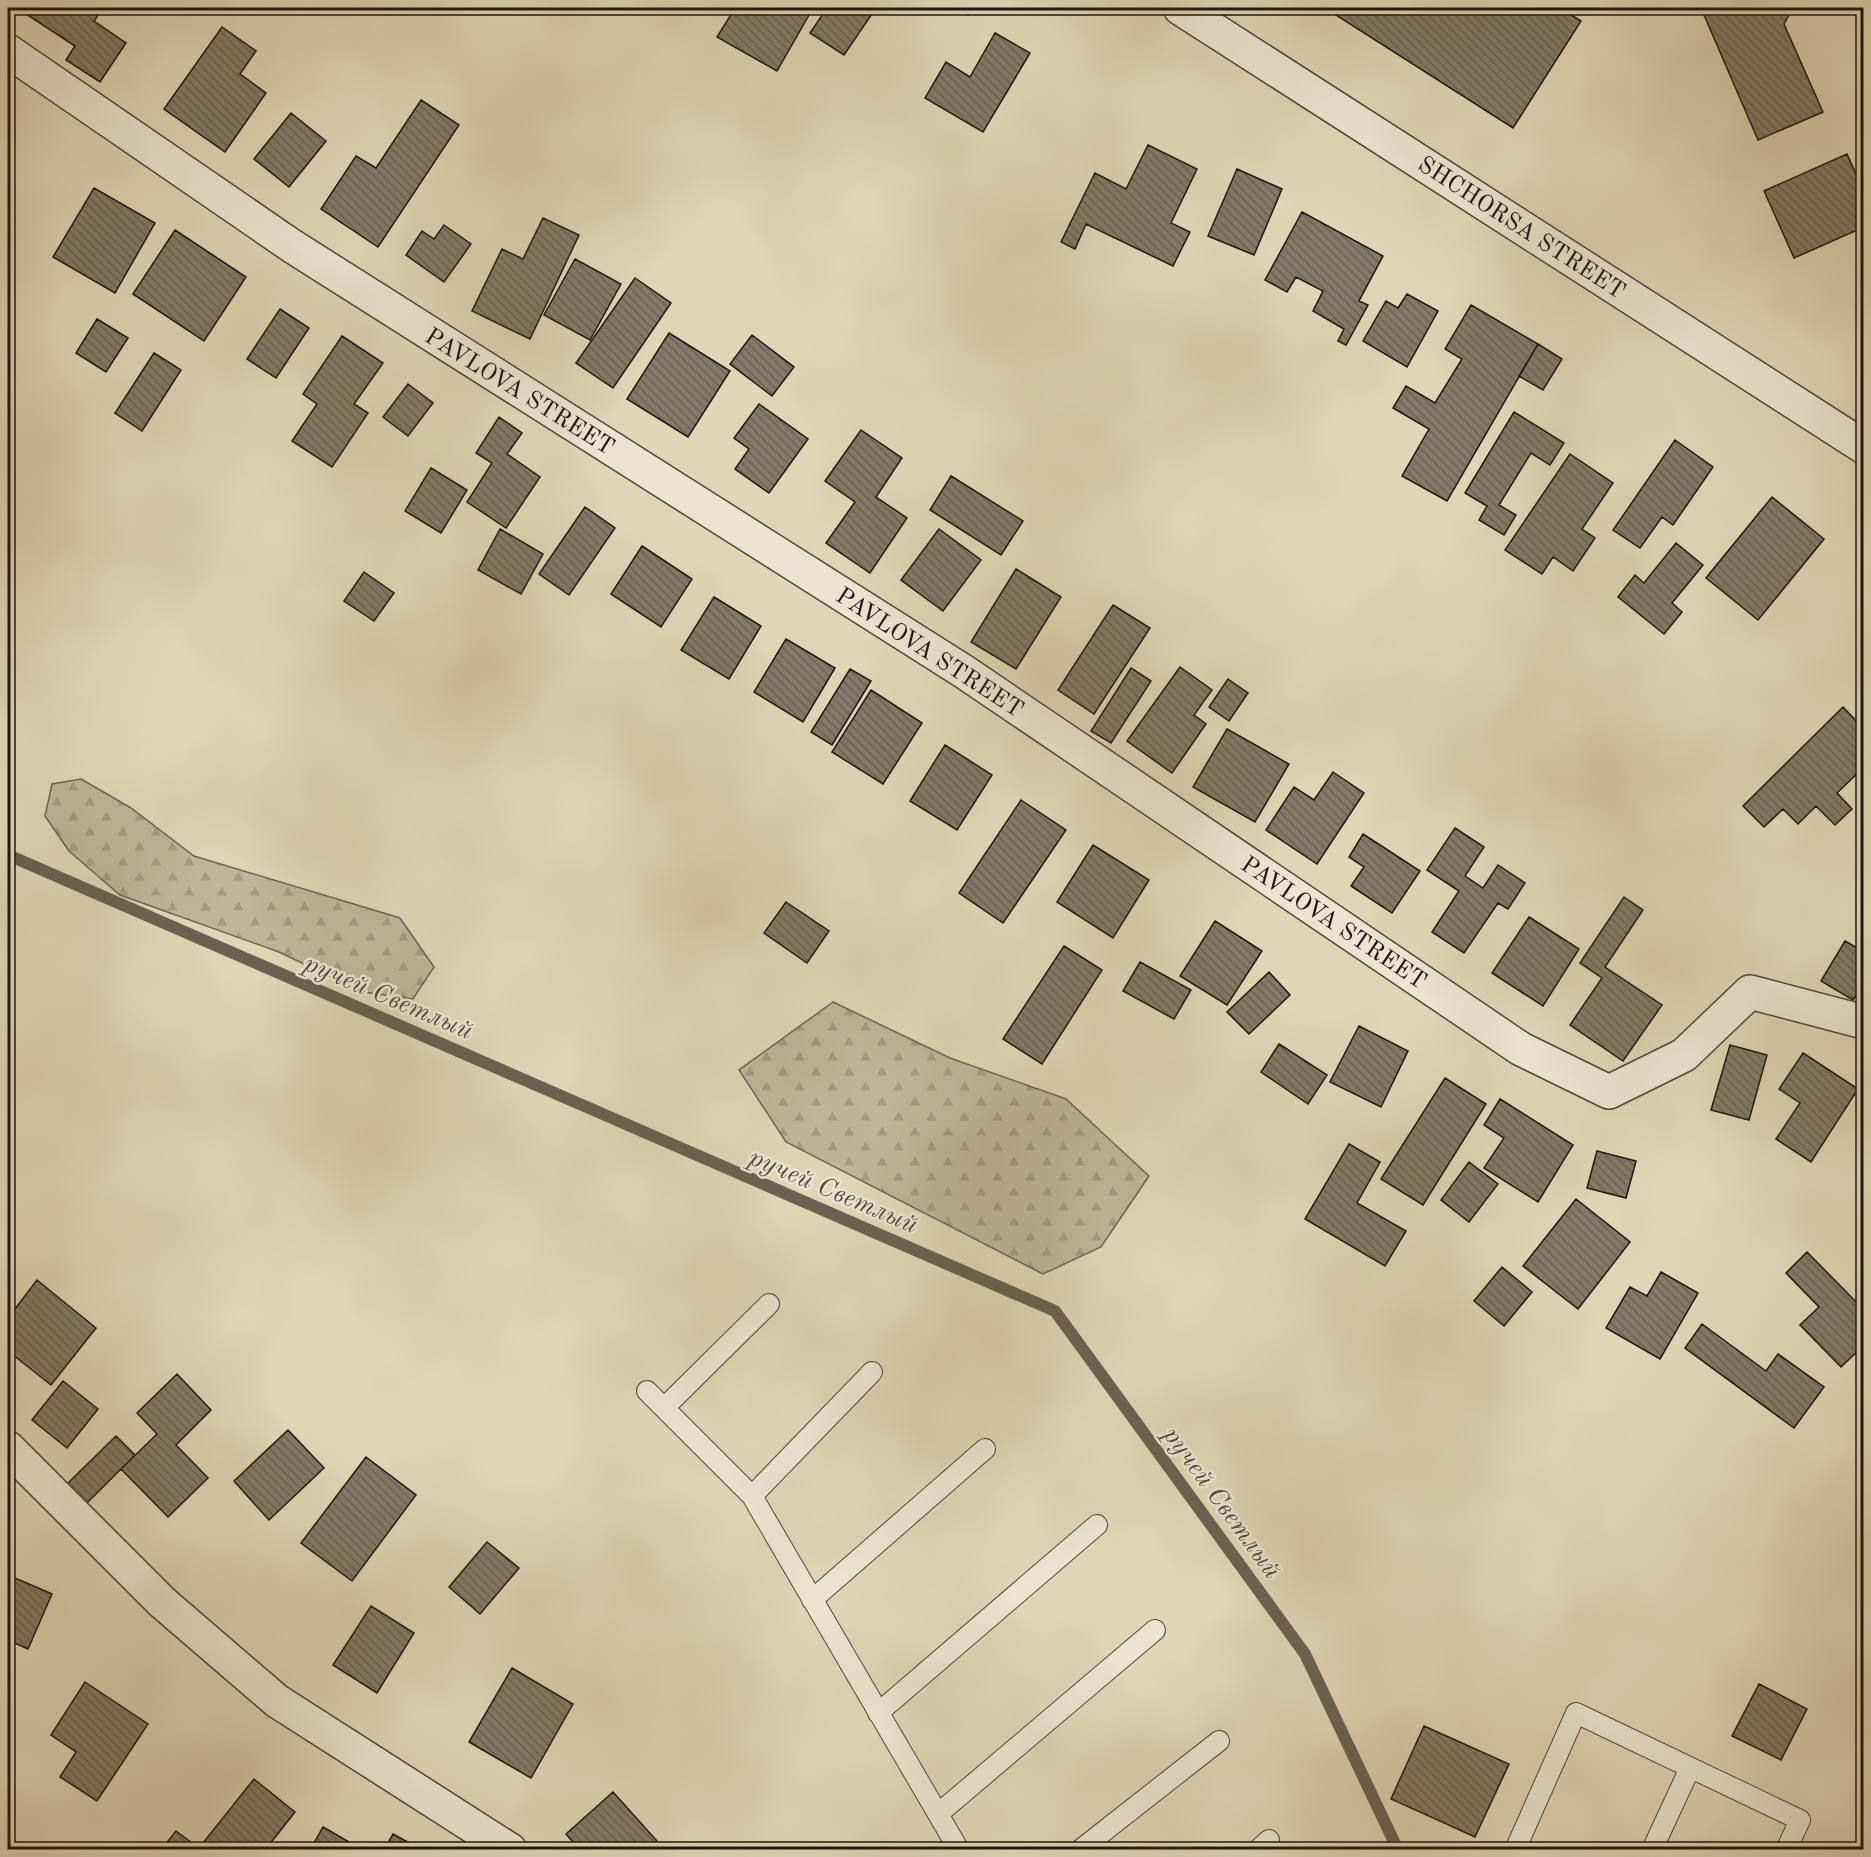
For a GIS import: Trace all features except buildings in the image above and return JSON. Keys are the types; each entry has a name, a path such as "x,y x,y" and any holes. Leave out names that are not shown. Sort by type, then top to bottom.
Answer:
{"street":[{"name":"SHCHORSA STREET","path":"1180,8 1863,447"},
{"name":"PAVLOVA STREET","path":"8,51 292,246 963,671 1521,1049 1609,1092 1684,1055 1750,993 1863,1022"},
{"path":"8,1448 162,1602 277,1701 510,1850"}],"lane":[{"path":"664,1408 769,1304"},
{"path":"752,1496 872,1372"},
{"path":"647,1390 752,1496 959,1850"},
{"path":"812,1600 985,1449"},
{"path":"878,1713 1097,1525"},
{"path":"938,1814 1155,1630"},
{"path":"1515,1850 1576,1713 1800,1820 1786,1850"},
{"path":"1080,1850 1219,1741"},
{"path":"1652,1850 1690,1768"}],"green space":[{"path":"81,779 131,808 194,856 400,918 434,967 413,999 363,992 279,952 120,895 69,851 45,816 52,784"},
{"path":"833,1002 950,1058 1066,1099 1149,1176 1101,1247 1043,1274 786,1142 739,1070"}],"waterway":[{"name":"ручей Светлый","path":"8,855 1055,1311 1305,1654 1398,1850"}]}
